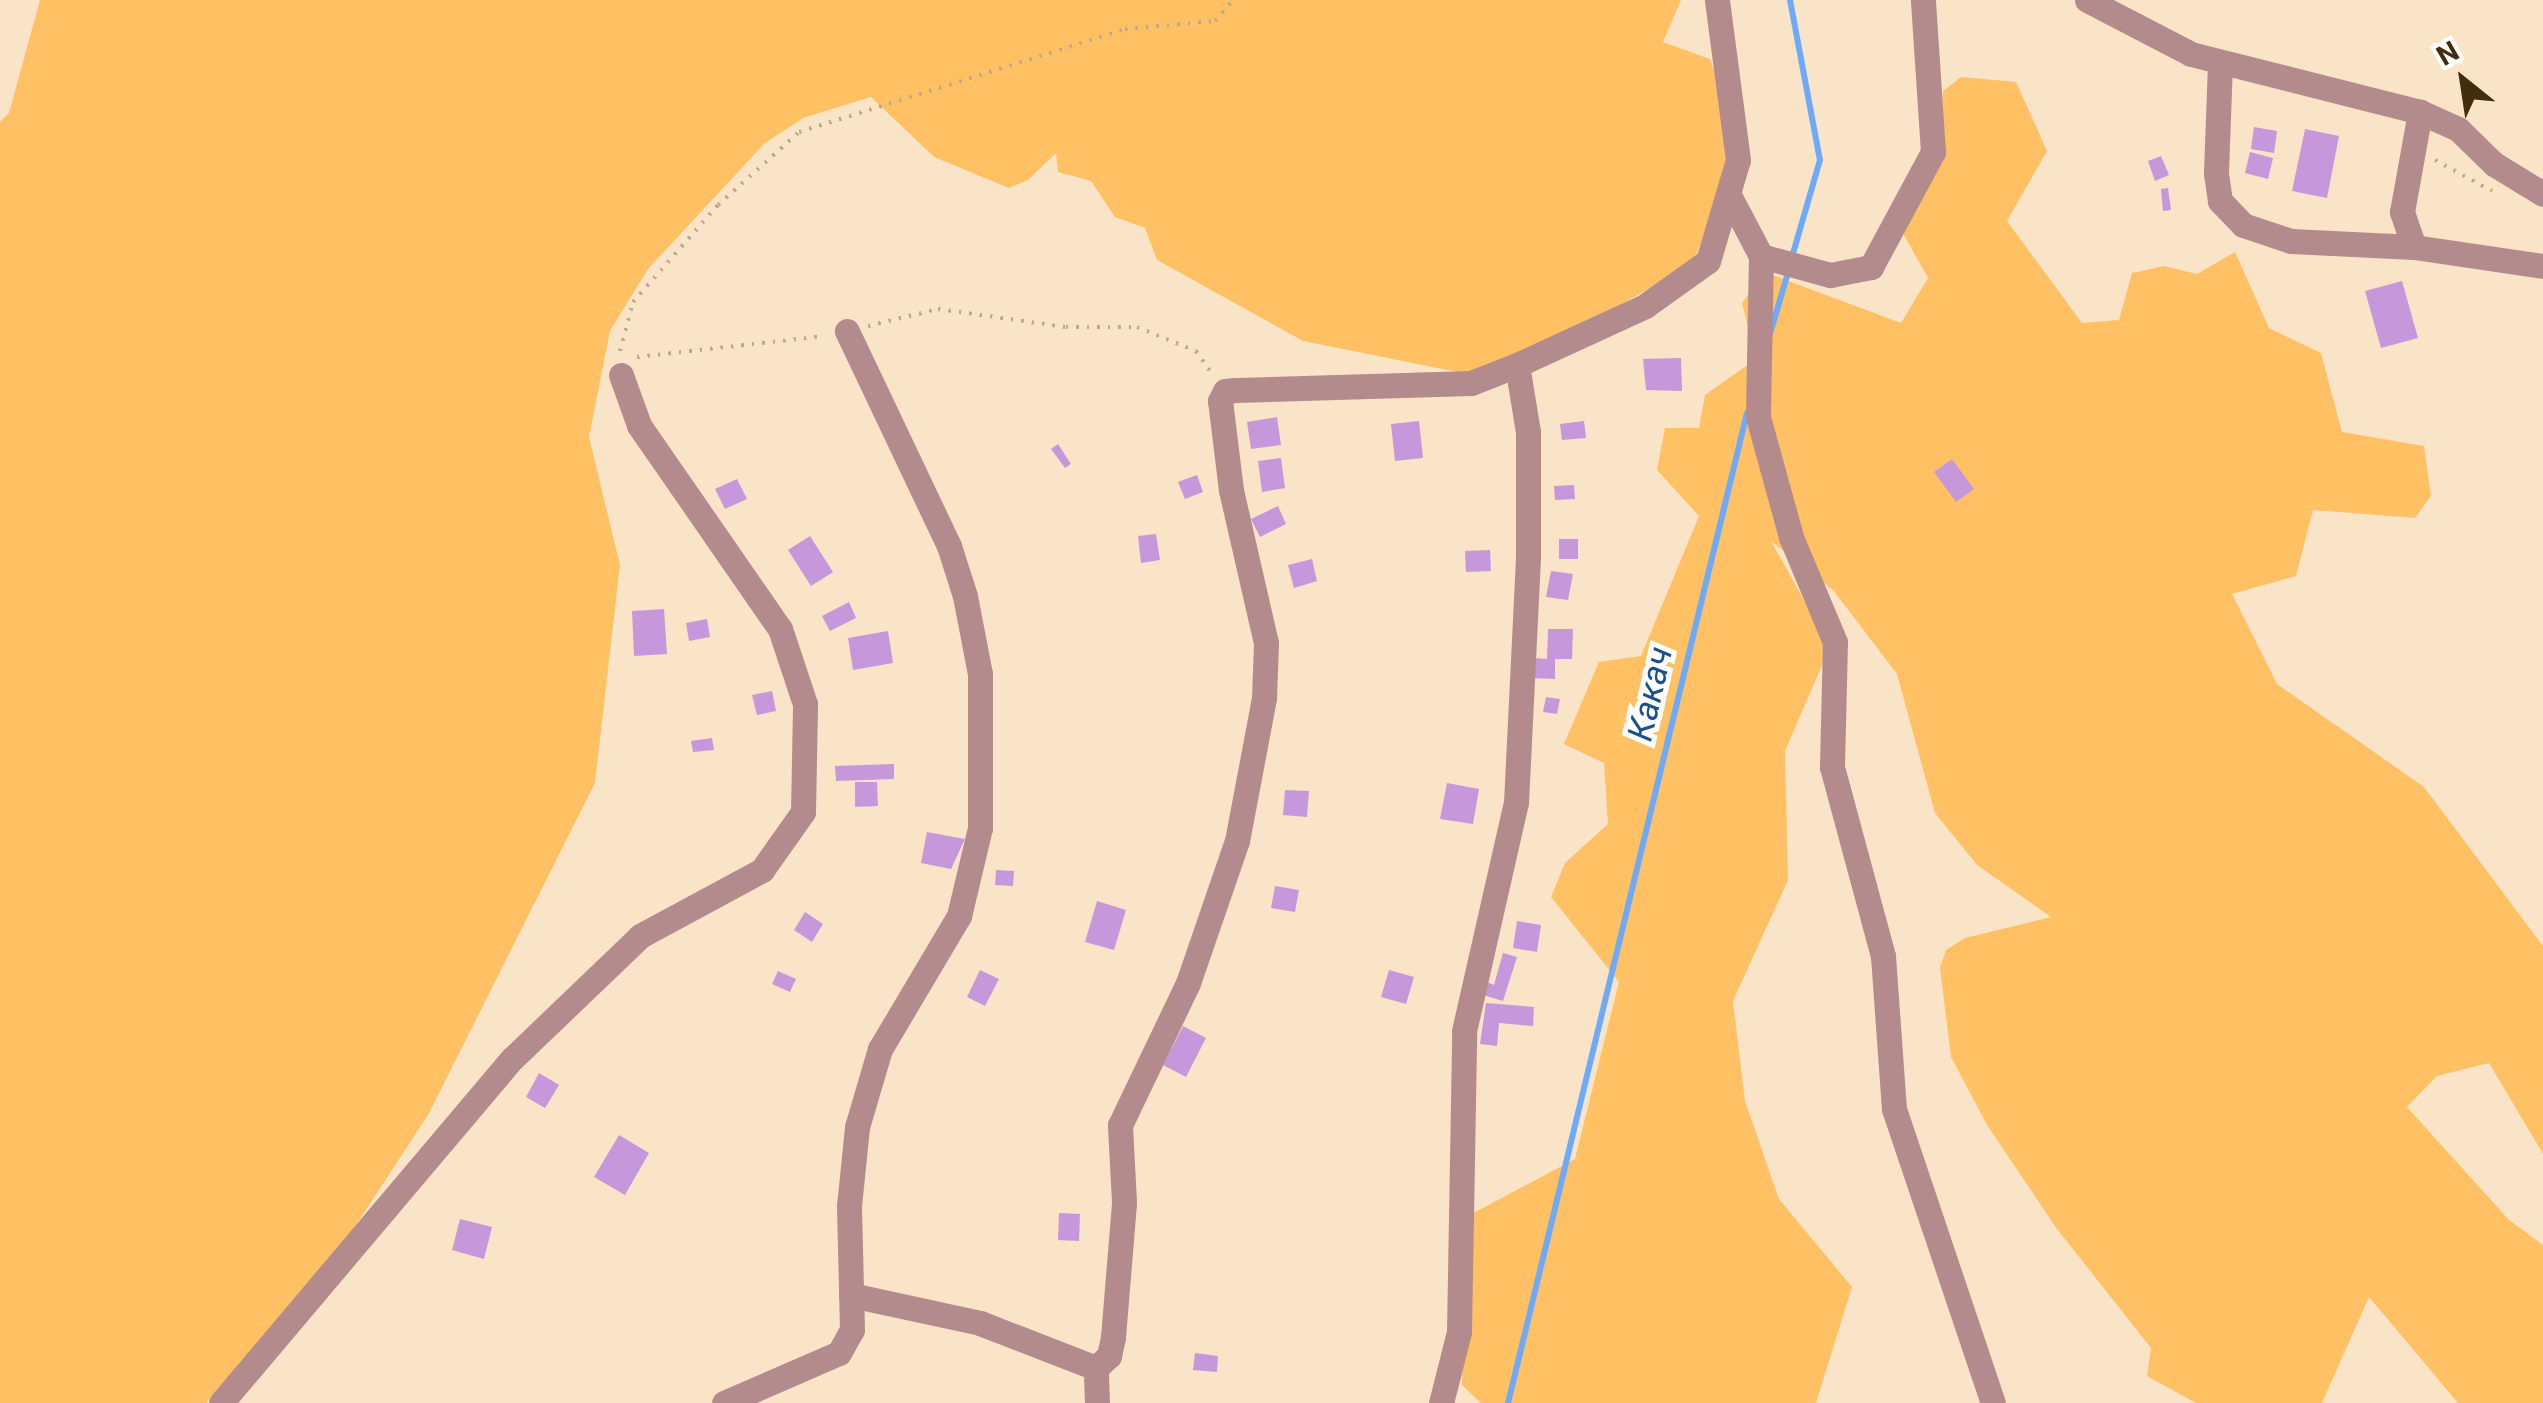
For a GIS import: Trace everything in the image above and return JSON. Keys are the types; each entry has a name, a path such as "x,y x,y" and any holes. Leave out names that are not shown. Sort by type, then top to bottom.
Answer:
{"street":[{"path":"1096,1368 1110,1356 1113,1337 1124,1202 1120,1125 1188,983 1237,841 1264,698 1266,643 1231,490 1220,410 1225,391 1472,383 1645,306 1700,270 1730,198 1738,160 1736,125 1719,46 1717,0"},
{"path":"1769,259 1830,275 1871,267 1912,200 1933,152 1923,0"},
{"path":"2087,0 2220,63 2420,112 2458,129 2494,164 2543,194"},
{"path":"2220,63 2216,173 2220,202 2243,225 2291,241 2414,247 2543,266"},
{"path":"2414,247 2402,212 2420,112"},
{"path":"1730,198 1769,259 1758,417 1791,537 1836,642 1832,767 1883,956 1894,1110 1993,1403"},
{"path":"724,1403 839,1353 852,1330 849,1206 857,1126 880,1050 960,916 980,828 985,756 980,674 949,546 848,330"},
{"path":"1442,1403 1459,1332 1464,1031 1516,802 1528,557 1528,432 1517,365"},
{"path":"221,1403 513,1058 640,936 762,870 803,812 808,737 794,662 753,581 639,425 621,375"},
{"path":"851,1295 980,1323 1096,1368"},
{"path":"1096,1368 1097,1403"}],"path":[{"path":"621,375 620,338 634,302 718,205 799,132 1125,29 1215,21 1233,0"},
{"path":"621,375 639,355 796,342 938,310 1066,327 1137,327 1196,351 1225,391"}],"shaded area":[{"path":"40,0 1681,0 1663,42 1710,59 1722,94 1728,173 1693,263 1492,379 1303,341 1157,260 1145,228 1115,217 1091,181 1058,172 1056,153 1028,180 1009,188 934,157 871,97 803,118 765,143 648,269 610,331 589,437 620,565 595,783 428,1115 339,1251 206,1403 0,1403 0,122 9,113"},
{"path":"1961,77 2016,82 2047,151 2007,221 2082,323 2119,320 2132,273 2164,266 2197,274 2235,252 2269,328 2321,353 2342,432 2424,446 2431,496 2415,518 2313,510 2296,576 2232,594 2277,684 2424,787 2543,946 2543,1154 2489,1063 2437,1076 2407,1107 2509,1220 2543,1245 2543,1403 2458,1403 2369,1297 2322,1403 2196,1403 2147,1376 2151,1348 2057,1229 1987,1125 1951,1057 1940,968 1946,950 1965,938 2051,917 1977,865 1935,813 1897,674 1833,590 1771,541 1830,647 1785,751 1788,880 1733,1001 1745,1101 1779,1199 1852,1287 1816,1403 1481,1403 1462,1385 1466,1217 1575,1159 1619,982 1551,897 1565,863 1608,824 1604,763 1564,744 1599,662 1641,656 1699,516 1657,470 1665,428 1699,428 1705,395 1756,359 1742,303 1765,272 1901,323 1928,278 1901,230 1942,153 1943,91"}],"building":[{"path":"2254,127 2277,131 2274,153 2251,149"},
{"path":"2305,129 2339,136 2327,198 2292,191"},
{"path":"2250,152 2273,158 2268,179 2245,173"},
{"path":"2161,156 2169,175 2155,181 2148,161"},
{"path":"2168,188 2171,210 2163,211 2161,189"},
{"path":"2402,281 2418,338 2381,348 2365,291"},
{"path":"1681,358 1682,391 1646,390 1643,359"},
{"path":"1277,417 1281,445 1251,449 1247,422"},
{"path":"1419,421 1423,458 1395,461 1391,424"},
{"path":"1584,421 1586,438 1562,440 1560,424"},
{"path":"1058,444 1071,464 1065,468 1051,449"},
{"path":"1281,458 1285,488 1262,492 1258,461"},
{"path":"1952,459 1974,489 1956,502 1934,472"},
{"path":"1197,475 1203,492 1185,499 1178,482"},
{"path":"737,479 747,499 725,509 715,489"},
{"path":"1574,485 1575,499 1555,500 1554,486"},
{"path":"1278,506 1286,524 1260,537 1251,519"},
{"path":"1156,534 1160,560 1141,563 1138,536"},
{"path":"810,536 833,572 811,586 788,550"},
{"path":"1559,539 1578,539 1578,559 1559,559"},
{"path":"1490,550 1491,571 1466,572 1465,551"},
{"path":"1312,559 1317,581 1294,588 1288,565"},
{"path":"1551,571 1573,574 1568,600 1546,597"},
{"path":"849,602 856,618 830,631 822,616"},
{"path":"664,609 667,654 634,656 632,611"},
{"path":"707,619 710,637 689,641 686,623"},
{"path":"1548,629 1573,629 1572,659 1555,659 1555,679 1533,678 1534,658 1547,659"},
{"path":"888,631 893,663 853,670 848,638"},
{"path":"772,691 776,711 757,715 752,695"},
{"path":"1546,697 1560,699 1557,714 1543,712"},
{"path":"712,738 714,750 693,752 691,741"},
{"path":"894,764 894,779 836,781 835,766"},
{"path":"855,782 877,782 878,806 855,807"},
{"path":"1447,783 1479,789 1473,824 1440,819"},
{"path":"1285,790 1309,791 1307,817 1283,815"},
{"path":"927,832 965,839 951,869 921,863"},
{"path":"996,870 1014,871 1013,886 995,885"},
{"path":"1275,886 1299,890 1295,912 1271,908"},
{"path":"1097,901 1126,910 1114,950 1085,942"},
{"path":"805,912 823,924 812,942 794,930"},
{"path":"1517,921 1541,925 1537,952 1513,948"},
{"path":"1503,953 1517,957 1503,1001 1483,995 1487,982 1494,985"},
{"path":"980,970 999,979 985,1006 967,997"},
{"path":"1389,970 1414,977 1406,1004 1381,997"},
{"path":"778,971 796,979 790,992 772,984"},
{"path":"1486,1003 1534,1007 1533,1026 1499,1023 1497,1046 1480,1044"},
{"path":"1183,1026 1206,1038 1186,1077 1163,1065"},
{"path":"539,1073 559,1085 545,1108 526,1097"},
{"path":"619,1135 649,1153 625,1195 594,1177"},
{"path":"1059,1213 1080,1214 1079,1241 1058,1240"},
{"path":"460,1219 492,1227 484,1259 452,1250"},
{"path":"1195,1353 1218,1356 1217,1372 1193,1370"}],"waterway":[{"name":"Какач","path":"1790,0 1820,160 1792,257"},
{"name":"Какач","path":"1770,334 1789,269"},
{"name":"Какач","path":"1508,1403 1747,413"}]}
